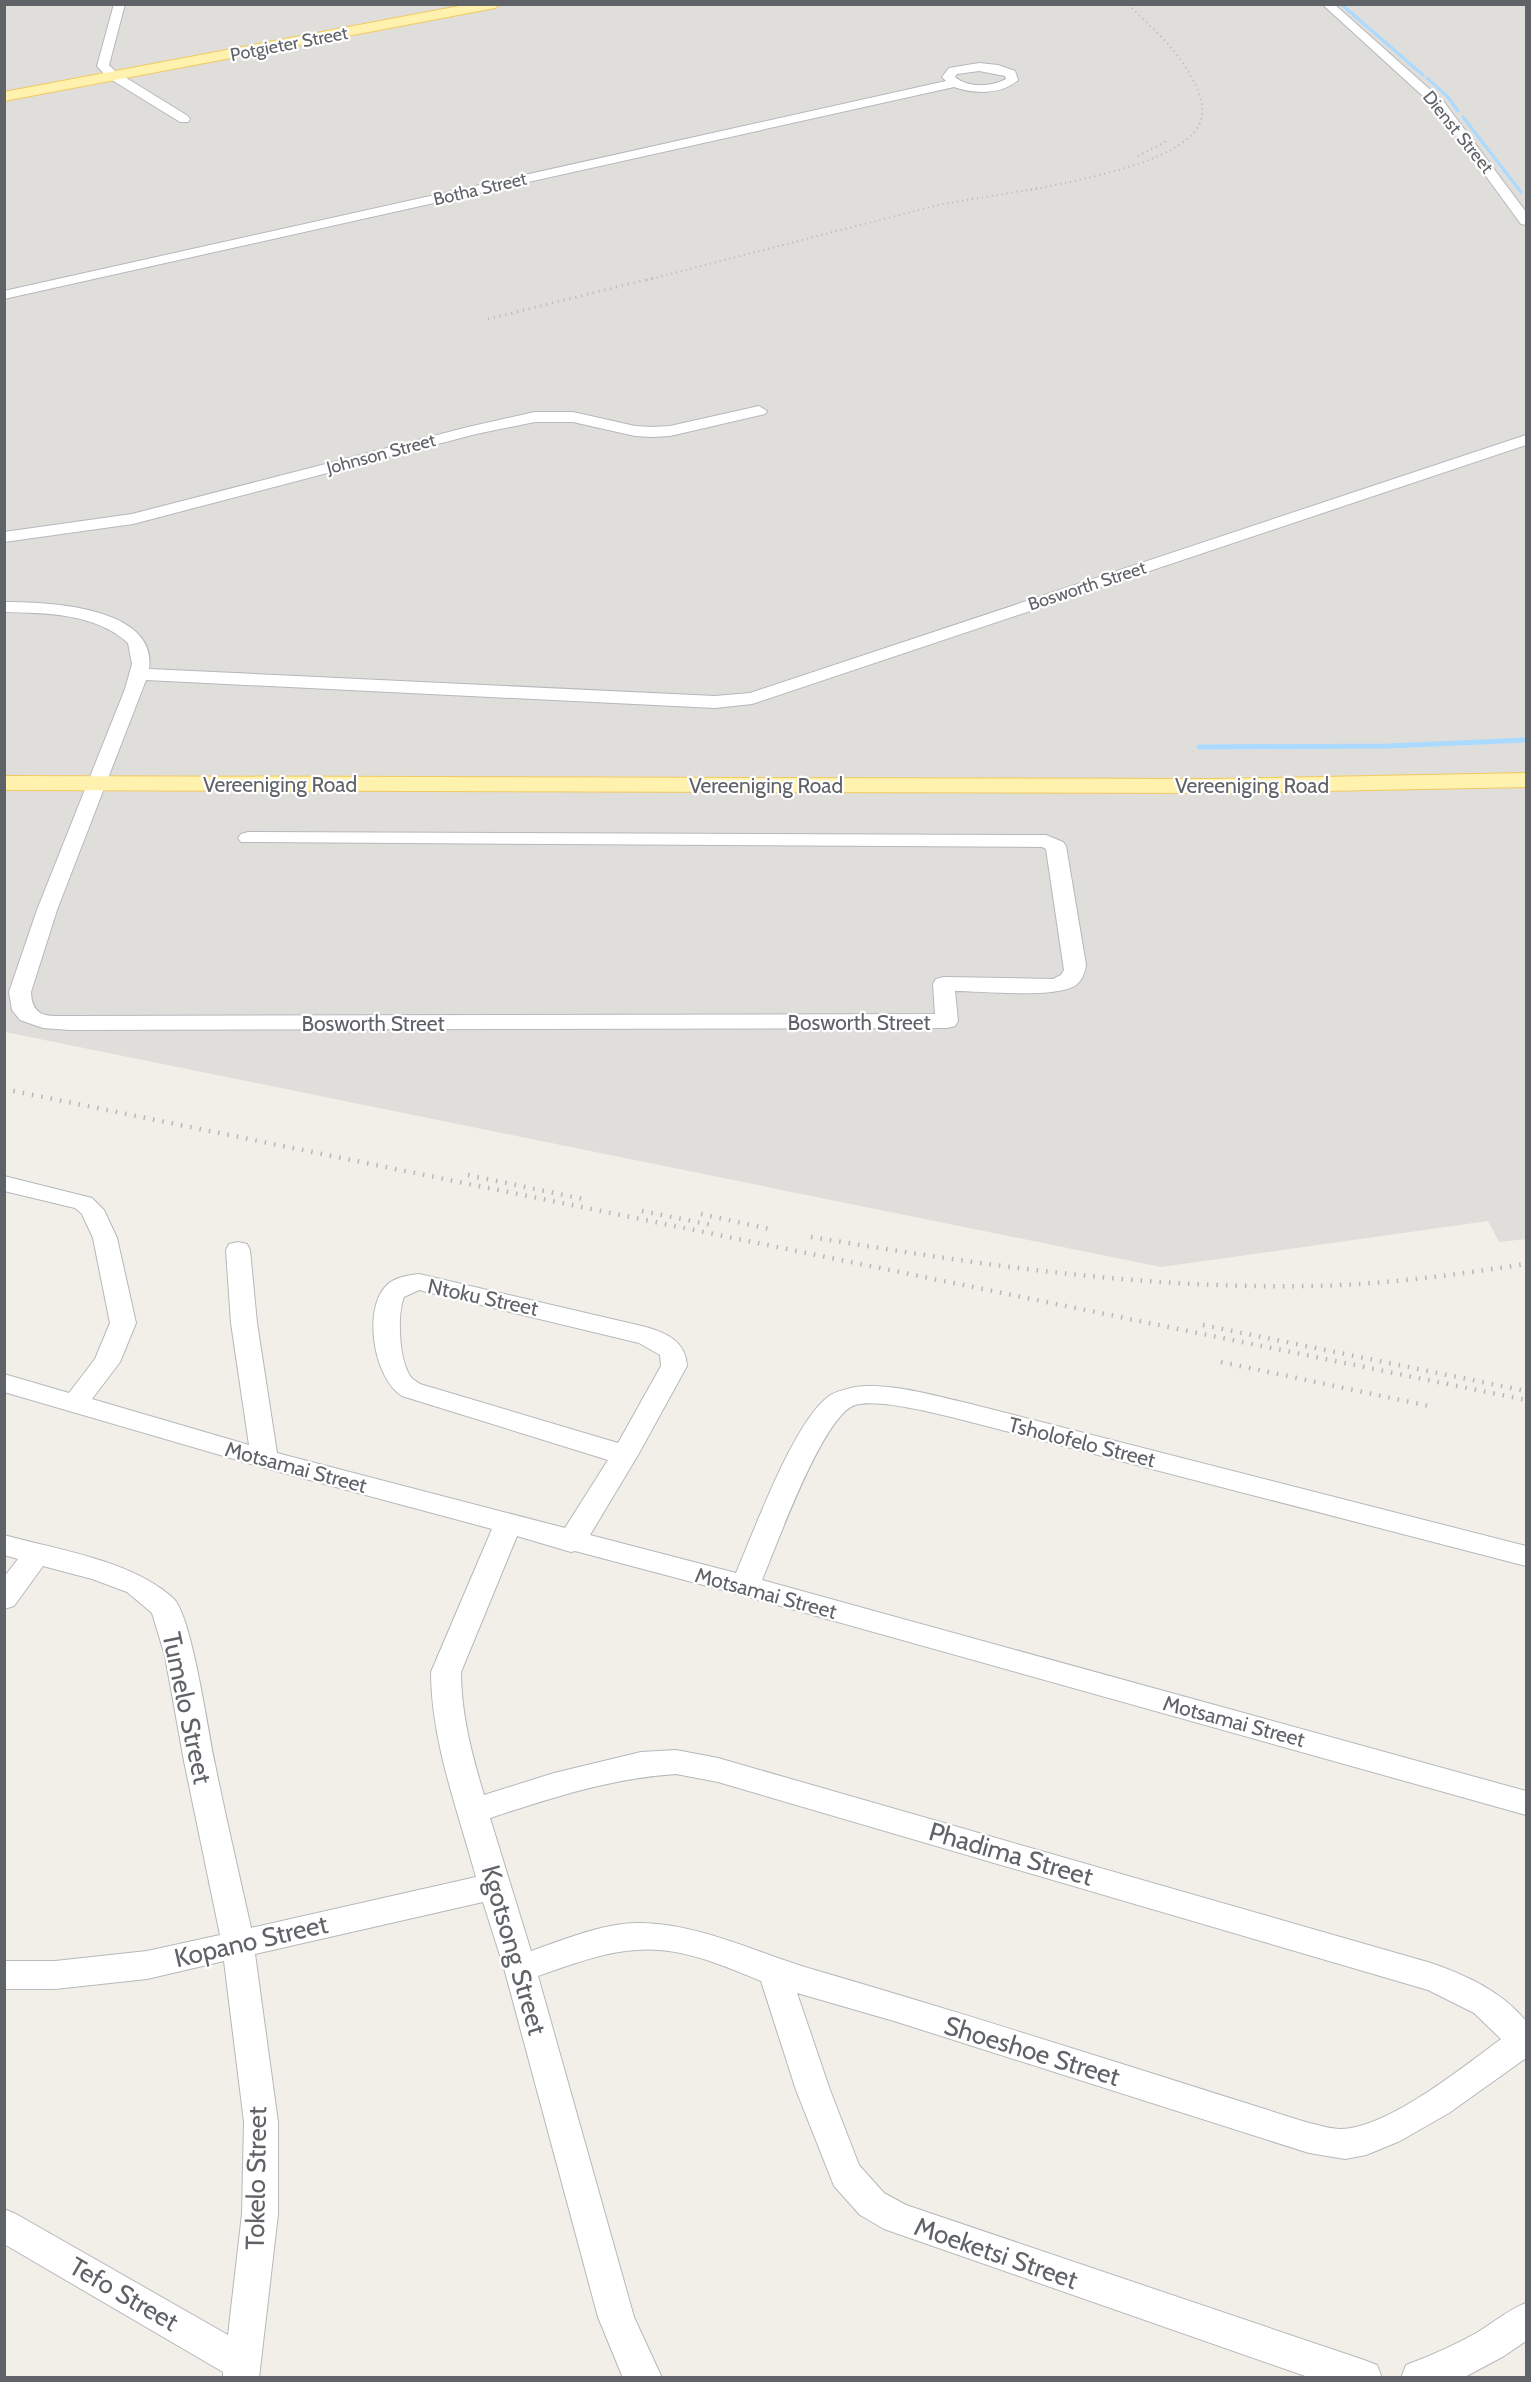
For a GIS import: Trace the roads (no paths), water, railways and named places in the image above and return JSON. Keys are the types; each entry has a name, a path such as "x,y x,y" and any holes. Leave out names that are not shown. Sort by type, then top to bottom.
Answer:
{"main road":[{"name":"Potgieter Street","path":"4,98 495,4"},
{"name":"Vereeniging Road","path":"4,783 101,775 1211,770 1527,764"},
{"name":"Vereeniging Road","path":"4,767 101,775 1213,786 1527,780"}],"street":[{"path":"120,4 102,62 107,72 184,119"},
{"name":"Dienst Street","path":"1327,4 1440,105 1527,221"},
{"name":"Botha Street","path":"4,295 955,83"},
{"name":"Johnson Street","path":"4,537 133,519 474,430 535,417 573,417 635,431 652,432 687,428 759,411"},
{"name":"Bosworth Street","path":"139,674 715,702 744,699 1527,440"},
{"name":"Bosworth Street","path":"4,607 72,610 104,619 124,631 139,647 141,662 139,674 101,775 46,910 20,992 19,1002 23,1011 44,1021 113,1023 947,1021 944,984 1053,986 1068,981 1074,973 1075,965 1056,846 1046,841 248,838"},
{"path":"4,1183 82,1203 92,1210 105,1238 123,1323 107,1362 75,1403"},
{"path":"238,1250 244,1323 265,1459"},
{"name":"Ntoku Street","path":"571,1542 625,1455 674,1366 674,1356 661,1342 646,1335 419,1282 403,1285 393,1293 387,1312 391,1362 400,1381 411,1390 625,1455"},
{"name":"Motsamai Street","path":"4,1383 265,1459 571,1542 745,1586 1527,1803"},
{"name":"Tsholofelo Street","path":"745,1586 807,1446 823,1418 836,1403 850,1397 866,1395 941,1407 1236,1479 1527,1556"},
{"name":"Kgotsong Street","path":"508,1524 446,1672 446,1691 455,1747 494,1886 520,1968 616,2317 640,2374 644,2378"},
{"name":"Tumelo Street","path":"4,1545 137,1585 165,1607 180,1656 199,1761 238,1944"},
{"path":"4,1599 37,1554"},
{"name":"Phadima Street","path":"474,1811 554,1785 641,1764 676,1762 718,1770 1431,1977 1460,1988 1478,1999 1501,2016 1525,2042"},
{"name":"Kopano Street","path":"4,1975 55,1975 147,1965 494,1886"},
{"name":"Shoeshoe Street","path":"520,1968 594,1944 637,1936 669,1938 711,1947 774,1972 894,2007 1309,2138 1343,2145 1368,2139 1401,2125 1525,2042"},
{"name":"Tokelo Street","path":"238,1944 261,2122 260,2214 242,2371"},
{"name":"Moeketsi Street","path":"774,1972 813,2090 846,2175 872,2204 896,2218 1364,2378"},
{"name":"Tefo Street","path":"4,2225 242,2371"},
{"path":"1419,2378 1427,2377 1491,2344 1527,2320"}],"waterway":[{"path":"1341,4 1423,75"},
{"path":"1427,78 1447,96 1458,111"},
{"path":"1463,117 1521,192"},
{"path":"1199,747 1389,746 1526,740"}],"railway":[{"path":"1031,190 1097,176 1148,160 1188,139 1199,125 1202,118 1201,102 1188,71 1165,40 1128,4"},
{"path":"1138,156 1167,141"},
{"path":"647,280 938,205 1039,188"},
{"path":"488,319 653,278"},
{"path":"4,1089 1526,1400"},
{"path":"468,1175 583,1199"},
{"path":"642,1211 712,1225"},
{"path":"701,1214 774,1230"},
{"path":"811,1237 1059,1273 1246,1286 1391,1282 1526,1264"},
{"path":"1203,1325 1526,1391"},
{"path":"1221,1362 1434,1407"}]}
